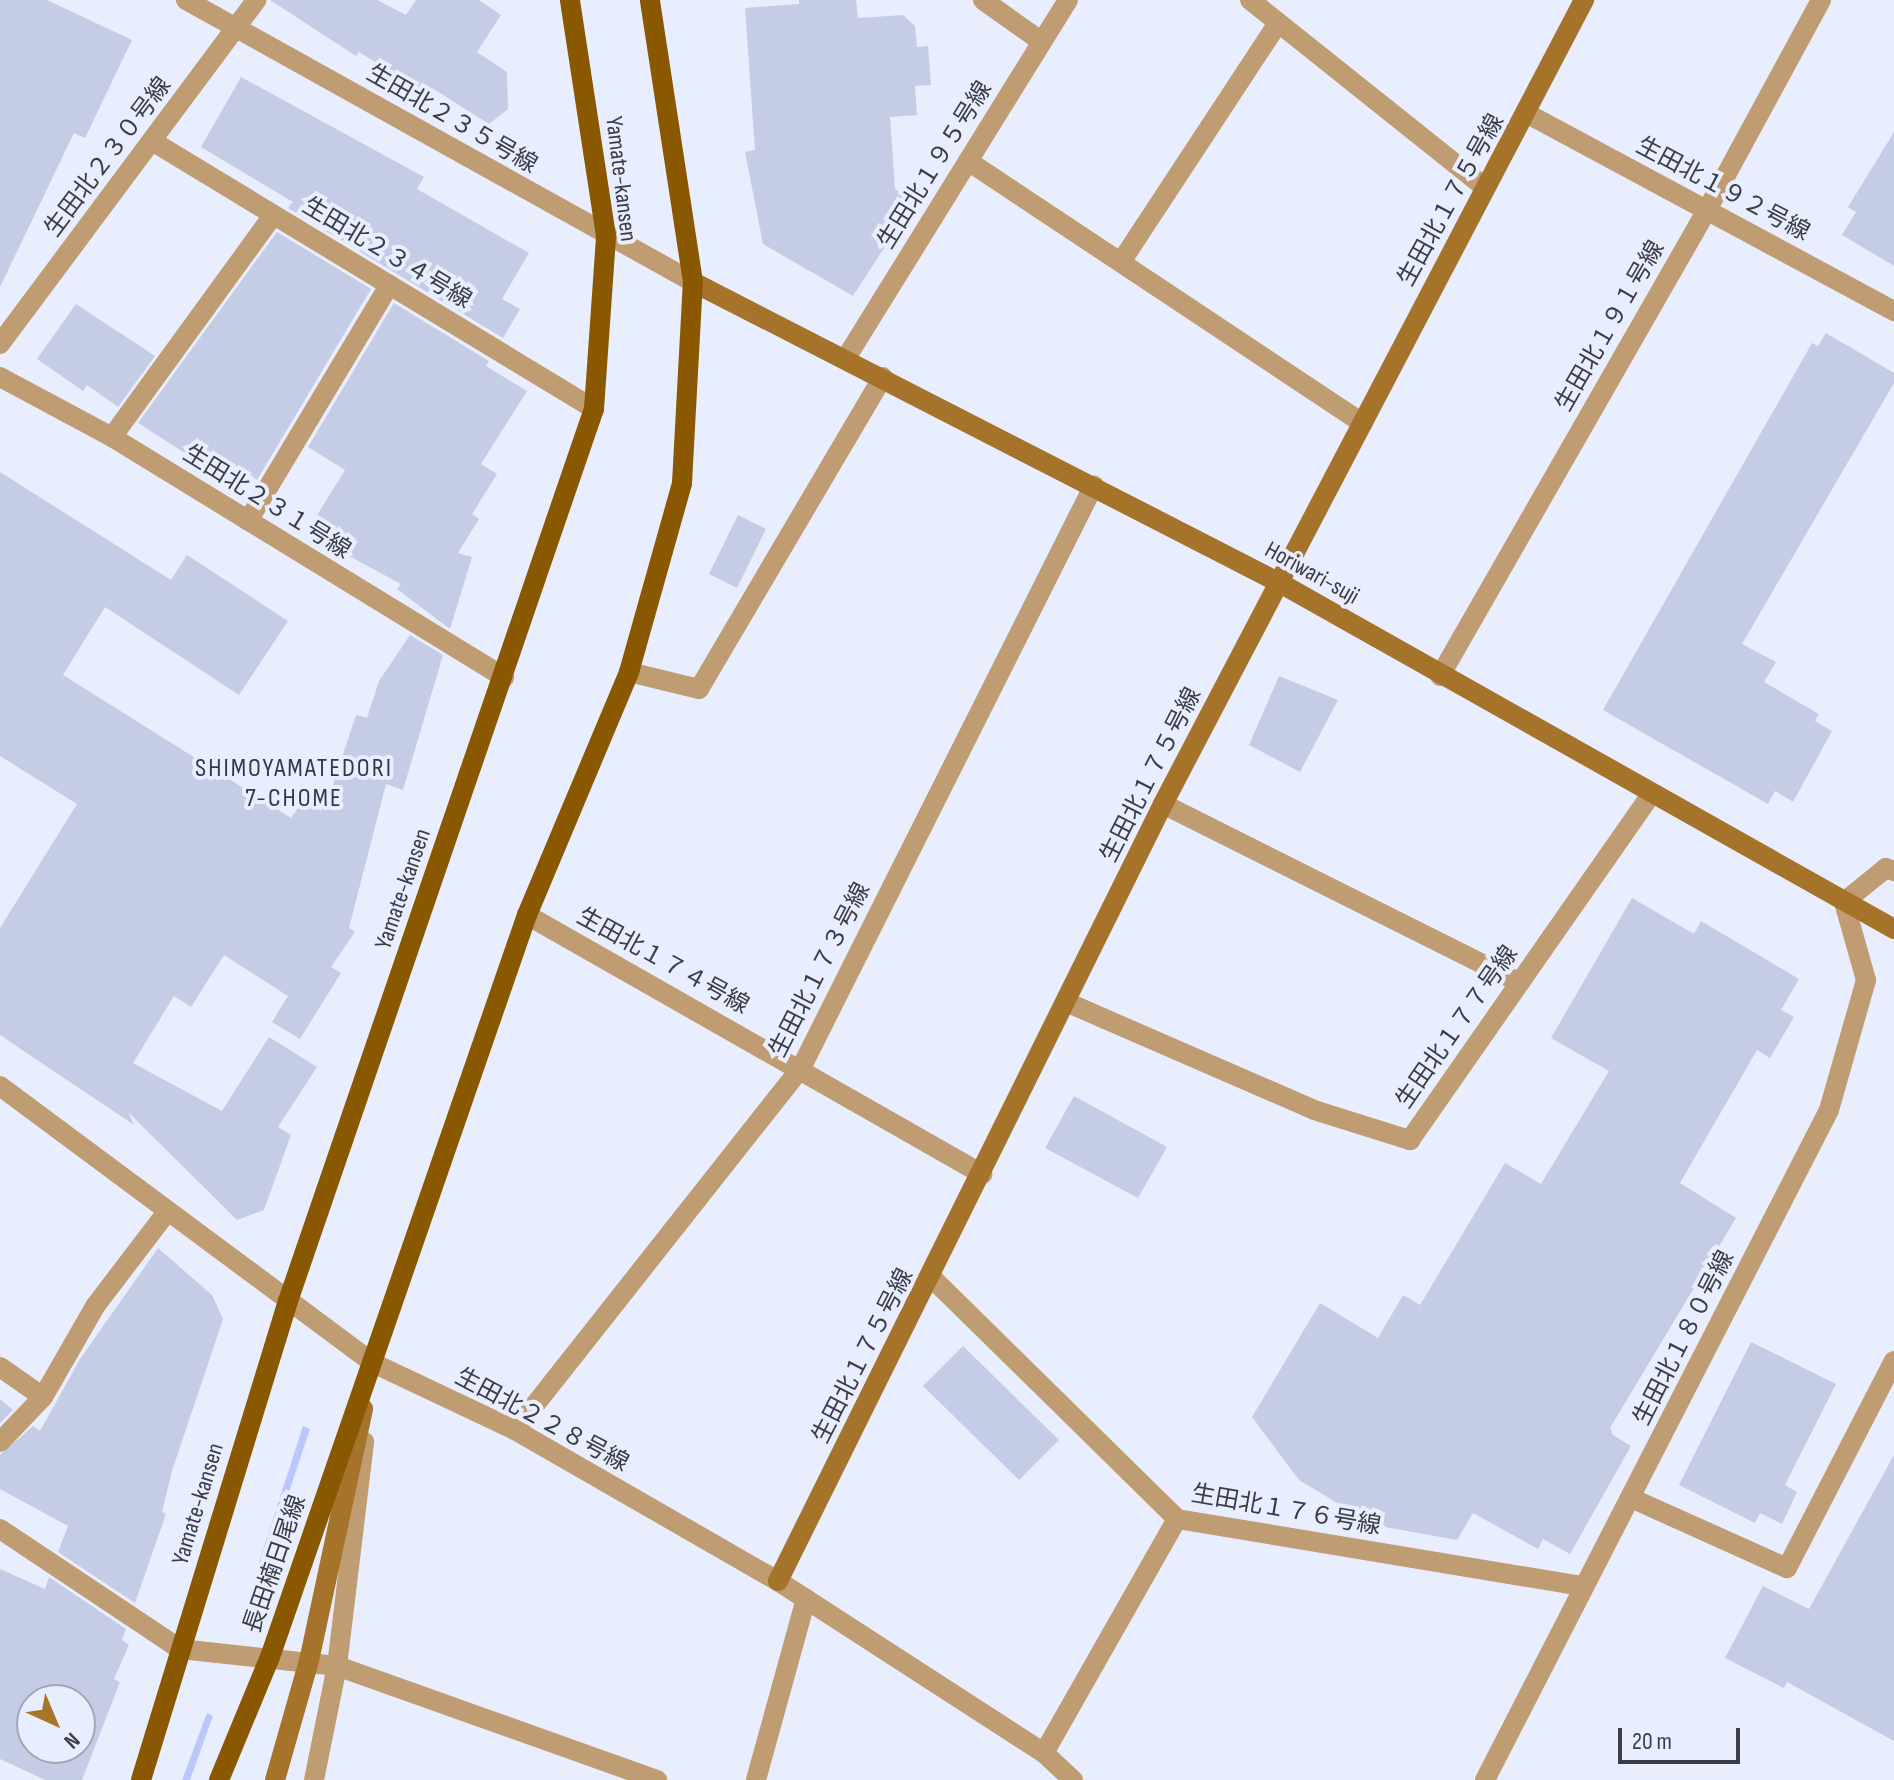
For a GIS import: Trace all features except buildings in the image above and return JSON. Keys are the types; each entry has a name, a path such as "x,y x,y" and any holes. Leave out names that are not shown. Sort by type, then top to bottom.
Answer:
{"main road":[{"name":"Yamate-kansen","path":"141,1780 288,1301 594,409 606,236 570,0"},
{"path":"373,1363 527,915 629,672 682,483 693,282 650,0"},
{"name":"長田楠日尾線","path":"219,1780 270,1657 373,1363"}],"street":[{"name":"生田北２３５号線","path":"186,0 693,282"},
{"name":"生田北２３０号線","path":"0,344 256,0"},
{"path":"983,0 1042,42"},
{"name":"生田北１９５号線","path":"846,358 1068,0"},
{"path":"1250,0 1484,187"},
{"name":"生田北１７５号線","path":"778,1581 932,1278 1163,804 1484,187 1528,114 1584,0"},
{"name":"生田北１９１号線","path":"1440,676 1707,210 1821,0"},
{"path":"1121,262 1278,23"},
{"name":"生田北１９２号線","path":"1528,114 1894,311"},
{"name":"生田北２３４号線","path":"152,141 594,409"},
{"path":"968,161 1363,423"},
{"path":"112,437 273,215"},
{"name":"Horiwari-suji","path":"693,282 1280,583 1650,796 1894,929"},
{"path":"248,521 389,285"},
{"name":"生田北２３１号線","path":"0,377 112,437 504,677"},
{"path":"629,672 699,689 883,377"},
{"name":"生田北１７３号線","path":"515,1430 801,1068 1094,485"},
{"name":"生田北１７７号線","path":"1066,1002 1314,1110 1410,1140 1650,796"},
{"path":"1163,804 1520,983"},
{"path":"1844,902 1886,868 1894,871"},
{"name":"生田北１８０号線","path":"1485,1780 1829,1110 1866,980 1844,902"},
{"name":"生田北１７４号線","path":"527,915 801,1068 982,1174"},
{"name":"生田北２２８号線","path":"0,1086 166,1213 373,1363 515,1430 778,1581 1044,1753 1073,1780"},
{"path":"0,1442 43,1397 96,1305 166,1213"},
{"name":"生田北１７６号線","path":"932,1278 1177,1519 1583,1586"},
{"path":"1631,1498 1787,1568 1894,1361"},
{"path":"275,1780 309,1661 373,1363"},
{"path":"314,1780 337,1666 373,1363"},
{"path":"0,1367 43,1397"},
{"path":"1044,1753 1177,1519"},
{"path":"0,1529 180,1649 337,1666 657,1780"},
{"path":"756,1780 806,1599"}],"shaded area":[{"path":"303,1426 310,1429 259,1582 253,1581"},
{"path":"207,1713 213,1716 190,1780 182,1780"}],"district":[{"name":"SHIMOYAMATEDORI 7-CHOME","path":"294,784"}]}
